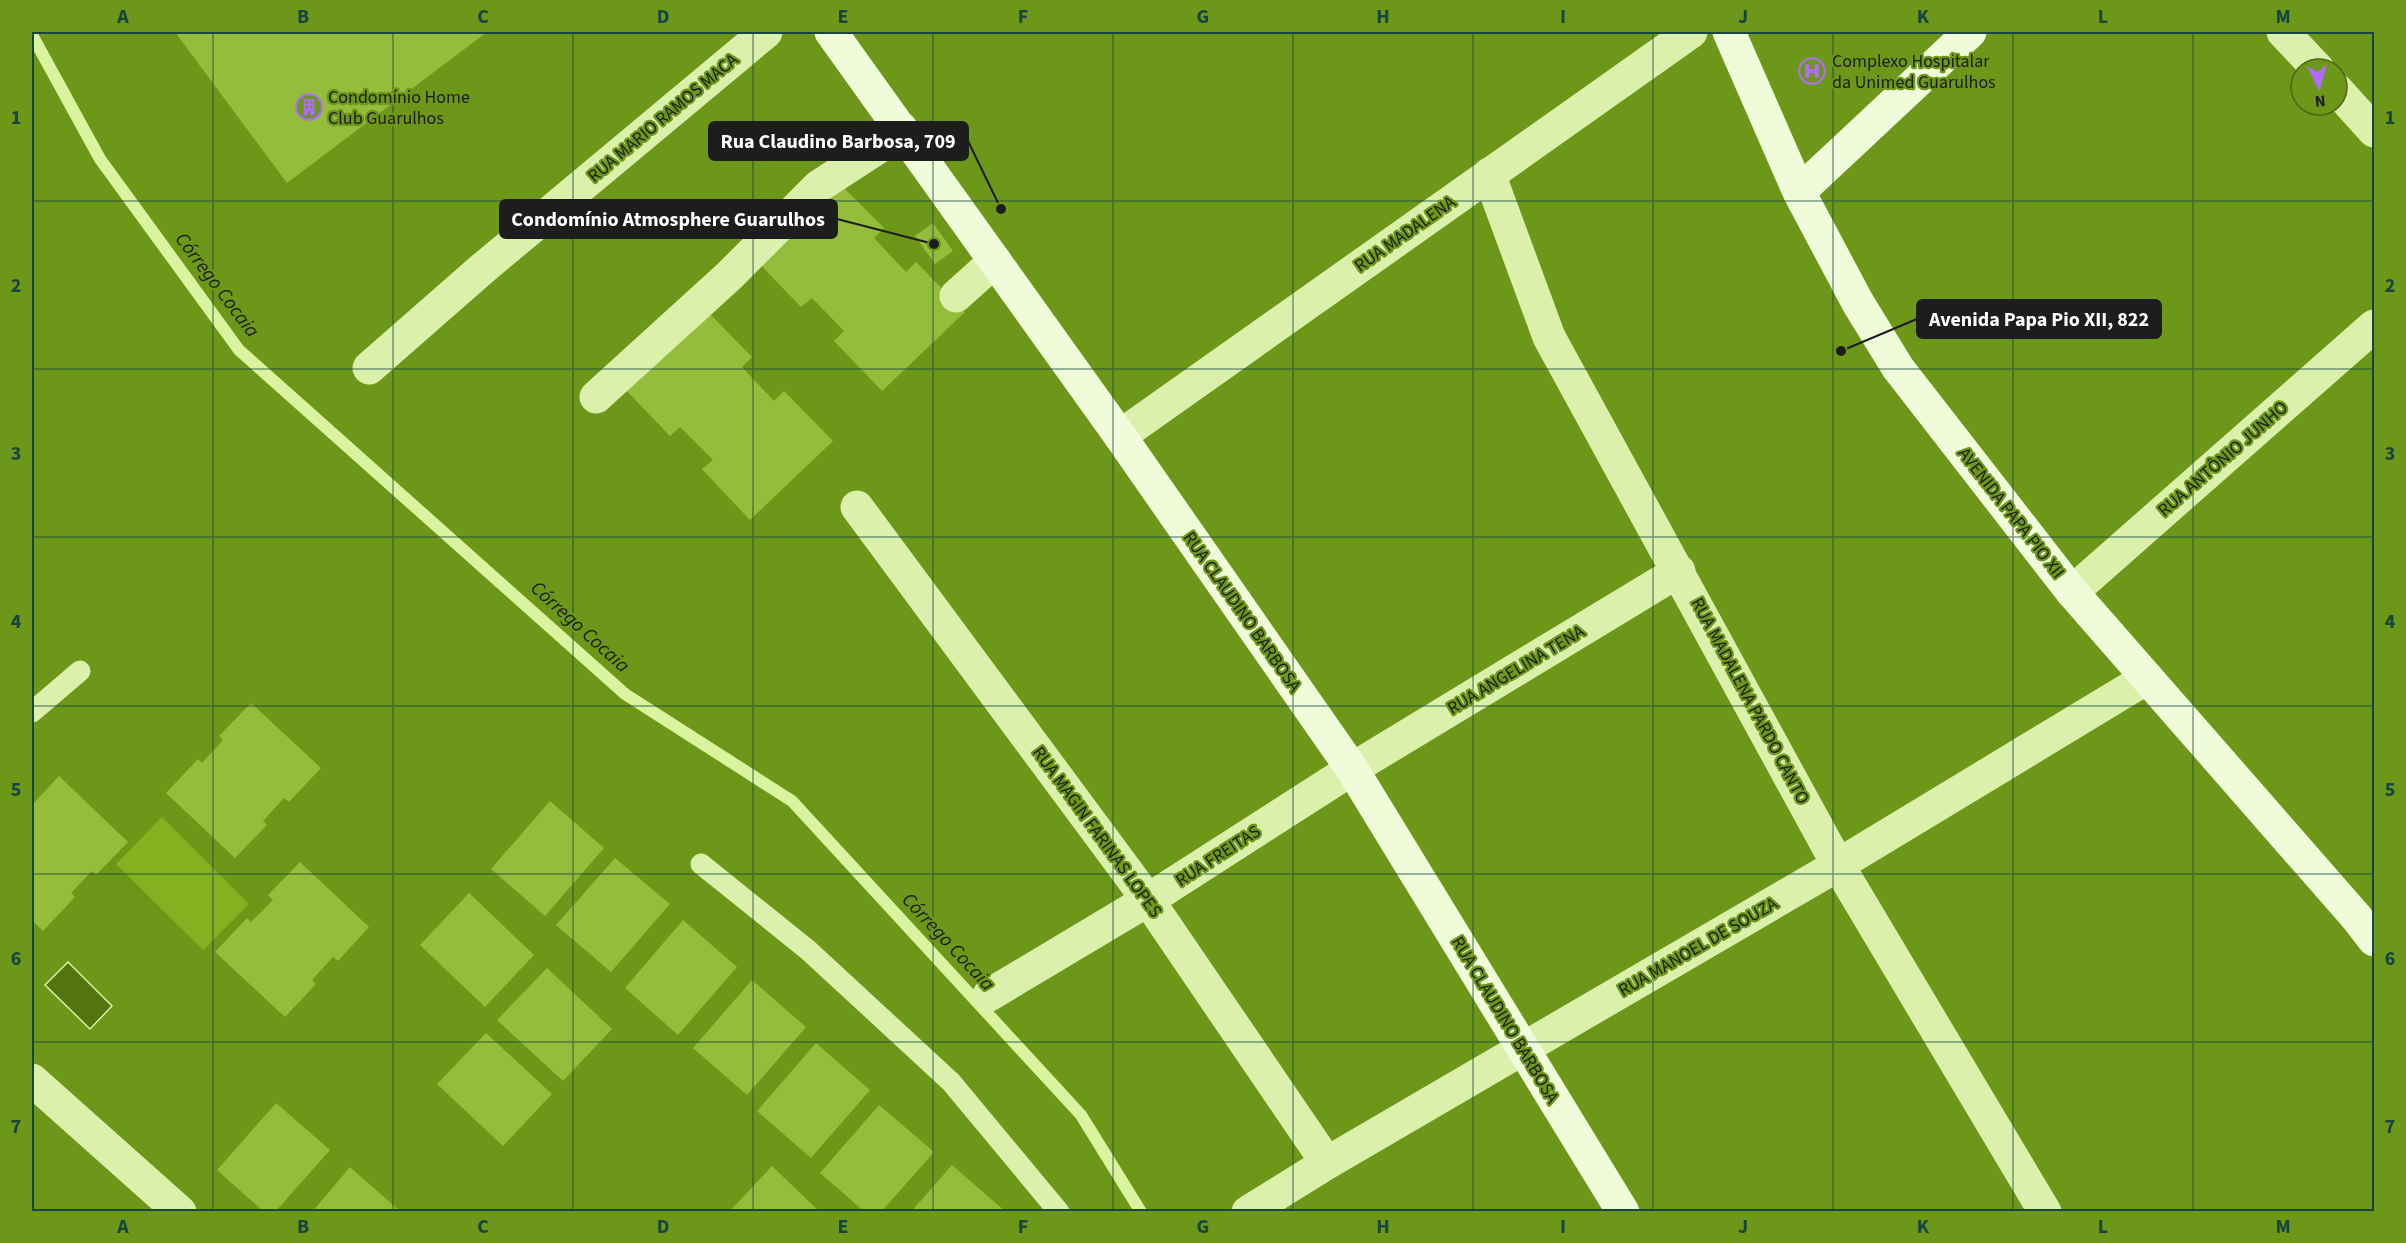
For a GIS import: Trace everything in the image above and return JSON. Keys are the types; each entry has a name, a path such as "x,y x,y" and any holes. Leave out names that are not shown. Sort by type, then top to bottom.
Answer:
{"street":[{"name":"RUA MARIO RAMOS MACA","path":"369,368 482,269 766,32"},
{"name":"RUA CLAUDINO BARBOSA","path":"831,32 1120,436 1352,769 1623,1212"},
{"name":"RUA MADALENA","path":"1120,436 1691,32"},
{"name":"AVENIDA PAPA PIO XII","path":"1730,32 1799,192 1858,303 1898,368 2072,592 2369,923"},
{"path":"1799,192 1970,32"},
{"path":"2283,32 2307,57"},
{"path":"2349,103 2374,131"},
{"path":"596,397 729,276 819,186 879,147 900,128"},
{"name":"RUA MADALENA PARDO CANTO","path":"1489,174 1549,337 1838,865 2045,1212"},
{"path":"956,296 995,261"},
{"name":"RUA ANTÔNIO JUNHO","path":"2072,592 2374,326"},
{"name":"RUA MAGIN FARINAS LOPES","path":"857,507 1148,900 1327,1163"},
{"name":"RUA ANGELINA TENA","path":"1352,769 1679,571"},
{"name":"RUA MANOEL DE SOUZA","path":"1248,1212 1327,1163 1838,865 2147,678"},
{"name":"RUA FREITAS","path":"988,995 1148,900 1352,769"},
{"path":"32,1080 180,1212"}],"lane":[{"path":"32,712 80,671"},
{"path":"701,864 808,950 951,1082 1059,1212"}],"shaded area":[{"path":"162,817 249,904 203,950 116,864"},
{"path":"68,962 112,1006 90,1029 45,985"}],"building":[{"name":"Condomínio Home Club Guarulhos","path":"175,32 487,32 287,183"},
{"path":"835,179 884,228 874,238 906,272 916,262 965,312 882,391 834,341 844,331 812,298 801,307 753,257"},
{"path":"933,223 953,251 935,264 915,236"},
{"path":"704,308 752,357 742,367 774,401 784,391 833,441 750,520 702,469 713,460 680,427 670,436 622,386"},
{"path":"251,703 321,768 289,802 284,798 263,821 267,825 235,858 166,793 198,759 202,763 223,740 219,736"},
{"path":"59,776 128,842 96,875 92,871 71,893 75,897 43,931 32,920 32,805"},
{"path":"550,801 604,848 545,916 491,869"},
{"path":"615,858 670,904 611,972 556,925"},
{"path":"300,862 369,927 338,961 333,957 312,980 316,984 285,1017 215,952 247,918 251,922 273,900 268,895"},
{"path":"469,893 534,955 485,1007 420,945"},
{"path":"683,920 737,967 678,1035 625,988"},
{"path":"547,968 612,1029 563,1081 497,1020"},
{"path":"752,980 806,1027 747,1095 693,1048"},
{"path":"486,1033 552,1094 503,1146 437,1084"},
{"path":"816,1043 870,1090 811,1158 757,1111"},
{"path":"276,1103 330,1150 275,1212 264,1212 217,1170"},
{"path":"879,1105 934,1152 881,1212 865,1212 820,1173"},
{"path":"952,1165 1006,1212 911,1212"},
{"path":"772,1166 820,1212 729,1212"},
{"path":"350,1167 401,1212 312,1212"}],"waterway":[{"name":"Córrego Cocaia","path":"32,35 100,159 239,350 625,694 792,801 1081,1115 1141,1212"}],"place":[{"name":"Complexo Hospitalar da Unimed Guarulhos","path":"1812,71"},
{"name":"Condomínio Home Club Guarulhos","path":"309,107"},
{"name":"Rua Claudino Barbosa, 709","path":"1001,209"},
{"name":"Condomínio Atmosphere Guarulhos","path":"934,244"},
{"name":"Avenida Papa Pio XII, 822","path":"1841,351"}]}
